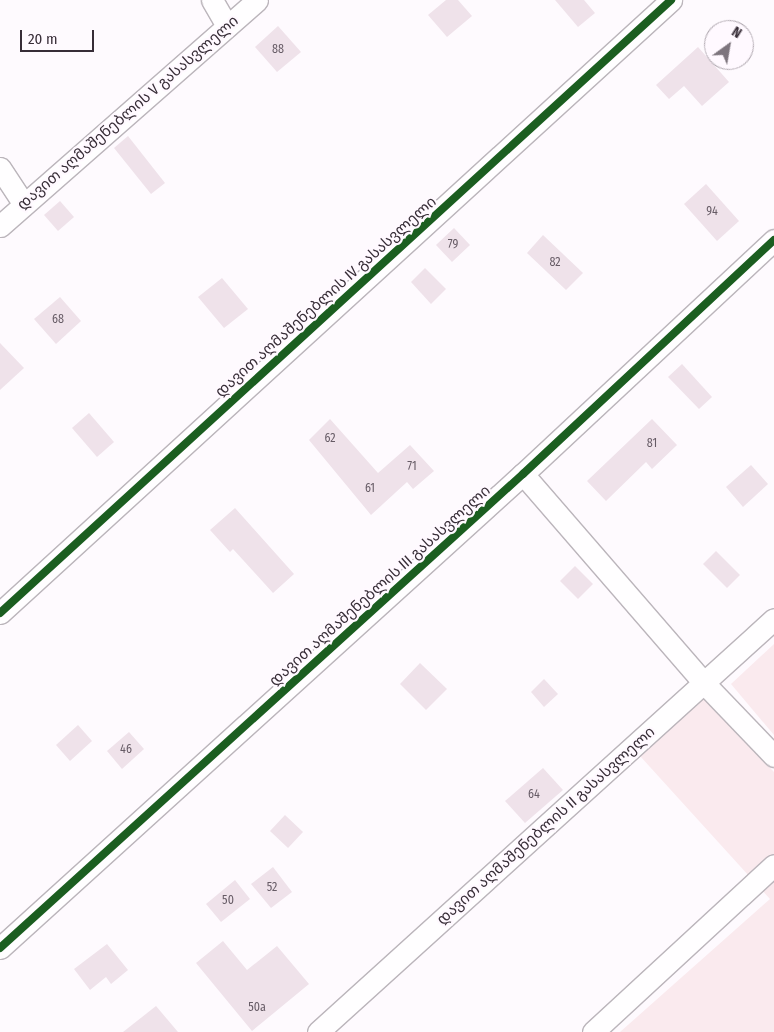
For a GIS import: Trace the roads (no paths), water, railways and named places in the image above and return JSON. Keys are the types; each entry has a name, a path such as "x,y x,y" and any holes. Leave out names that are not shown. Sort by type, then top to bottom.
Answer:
{"street":[{"path":"212,0 227,26"},
{"name":"დავით აღმაშენებლის V გასასვლელი","path":"0,226 23,203 257,0"},
{"name":"დავით აღმაშენებლის IV გასასვლელი","path":"0,613 671,0"},
{"path":"0,168 23,203"},
{"name":"დავით აღმაშენებლის III გასასვლელი","path":"0,948 523,474 774,240"},
{"path":"523,474 704,683 774,756"},
{"name":"დავით აღმაშენებლის II გასასვლელი","path":"318,1032 774,619"},
{"path":"593,1032 774,865"}]}
